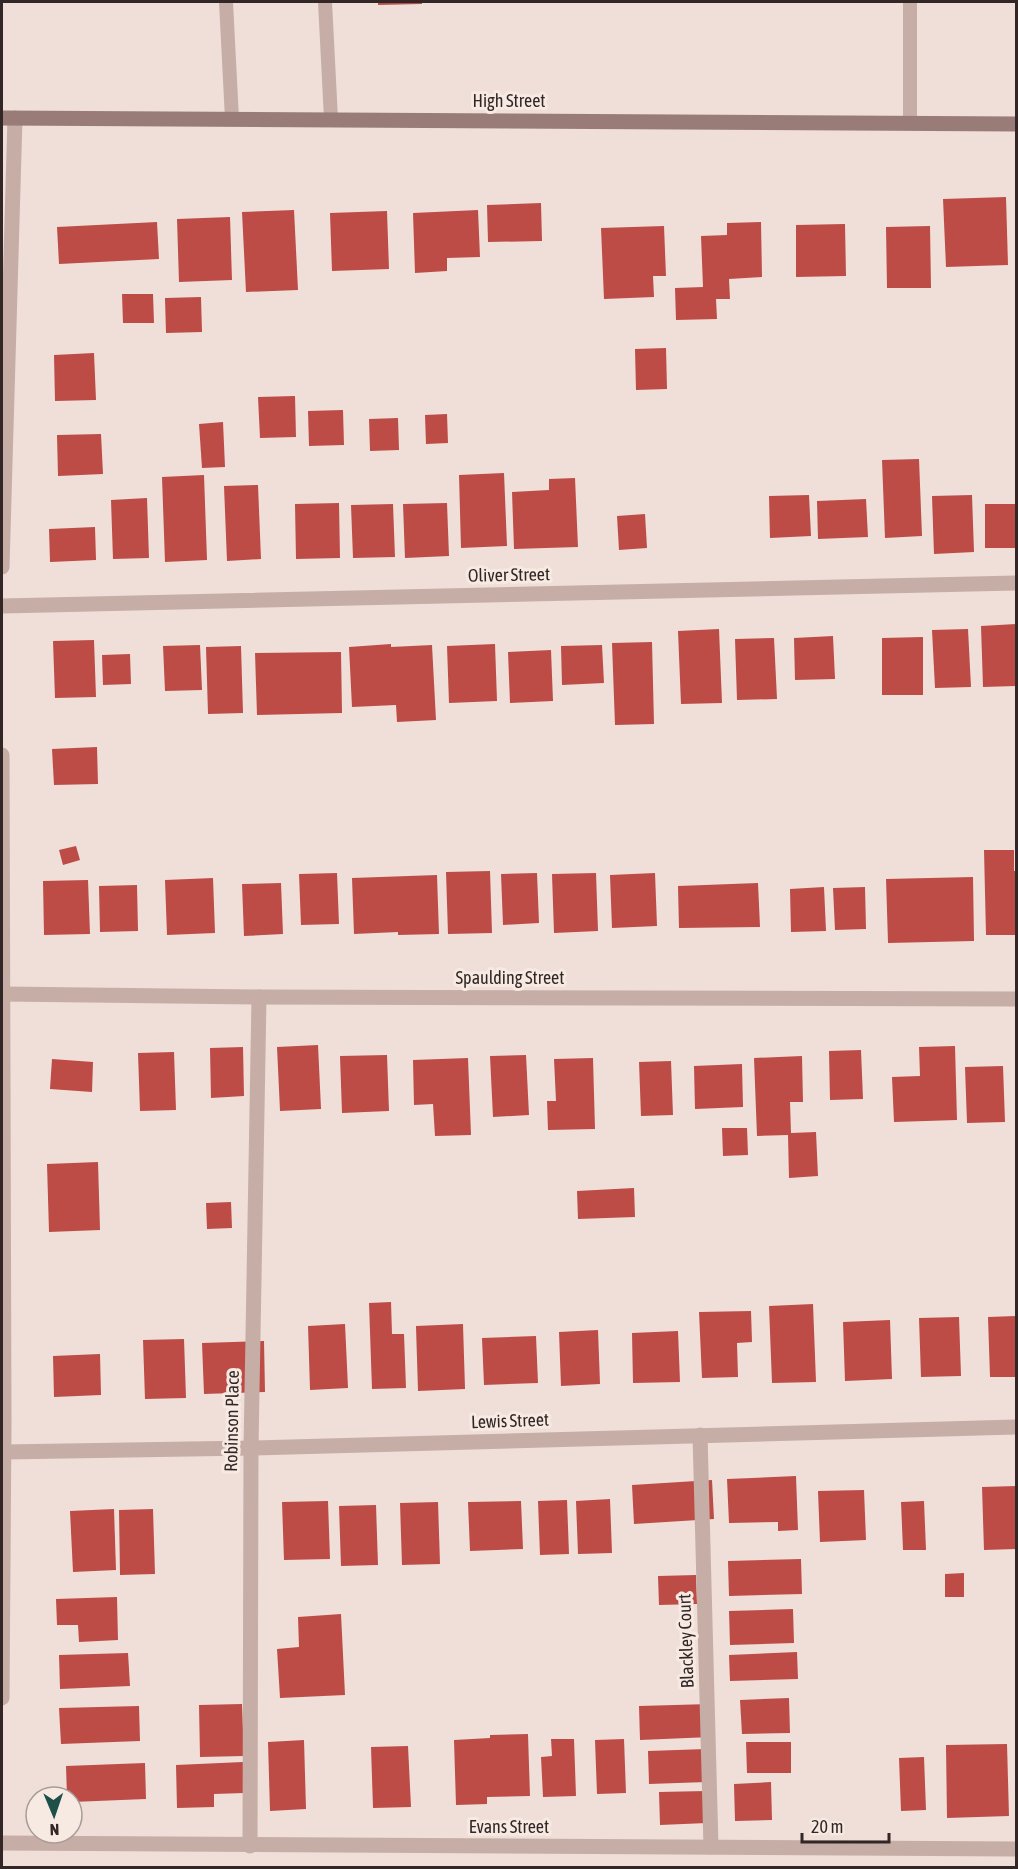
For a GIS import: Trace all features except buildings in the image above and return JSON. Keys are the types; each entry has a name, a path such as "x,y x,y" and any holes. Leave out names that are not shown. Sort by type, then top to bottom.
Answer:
{"main road":[{"name":"High Street","path":"8,118 1017,124"}],"street":[{"path":"2,567 8,118"},
{"name":"Oliver Street","path":"2,606 1017,584"},
{"path":"2,755 4,1452 2,1698"},
{"name":"Spaulding Street","path":"3,994 259,998 1017,999"},
{"name":"Robinson Place","path":"250,1846 251,1448 259,998"},
{"name":"Lewis Street","path":"4,1452 251,1448 1017,1427"},
{"name":"Blackley Court","path":"700,1435 711,1847"},
{"name":"Evans Street","path":"2,1843 1017,1849"}],"lane":[{"path":"226,2 232,119"},
{"path":"325,2 331,119"},
{"path":"910,2 910,123"}]}
